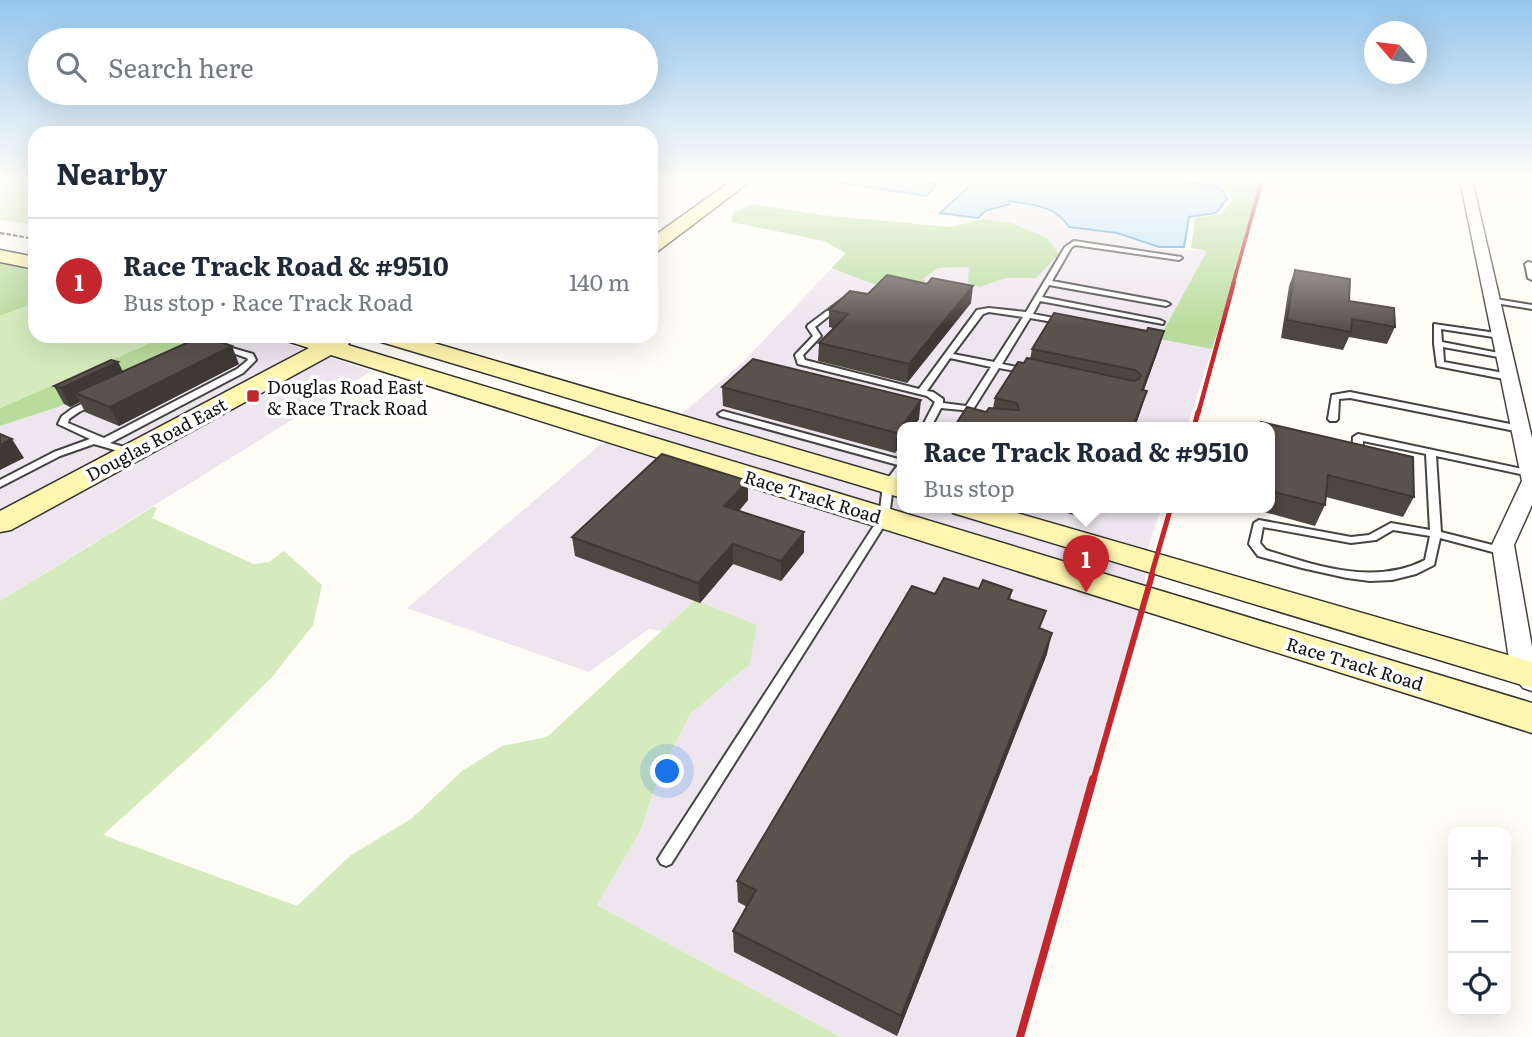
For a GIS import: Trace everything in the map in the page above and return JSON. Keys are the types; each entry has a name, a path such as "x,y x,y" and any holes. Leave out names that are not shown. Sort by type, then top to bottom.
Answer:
{"main road":[{"path":"658,242 677,228"},
{"path":"0,239 28,244"},
{"path":"0,256 28,262"},
{"name":"Douglas Road East","path":"0,523 335,343"},
{"name":"Race Track Road","path":"345,343 884,518 1532,718"},
{"name":"Race Track Road","path":"412,343 897,475"},
{"path":"983,513 1529,676"}],"street":[{"path":"1476,228 1509,377 1523,420 1531,473 1531,489 1506,533 1504,551 1529,676"}],"lane":[{"path":"969,408 1068,247 1074,243 1179,258"},
{"path":"1532,265 1528,264 1532,278"},
{"path":"1047,282 1166,304"},
{"path":"1038,298 1160,322"},
{"path":"848,303 838,303 811,327 817,336 799,355 801,362 930,394 940,401 929,422"},
{"path":"1492,303 1532,309"},
{"path":"921,392 980,312 989,310 1028,315 1078,325"},
{"path":"1500,336 1437,326 1440,364 1509,377"},
{"path":"1438,344 1504,356"},
{"path":"0,484 78,445 104,442 248,366 252,360 250,356 225,348 198,351 76,410 65,418 63,424 69,429 104,442 132,452"},
{"path":"948,355 1036,374"},
{"path":"1333,419 1335,397 1350,395 1523,420"},
{"path":"938,405 969,408"},
{"path":"969,408 976,419"},
{"path":"723,414 897,475"},
{"path":"1357,457 1358,437 1531,473"},
{"path":"1431,452 1436,534 1430,562 1419,570 1387,577 1333,573 1262,553 1254,544 1259,523 1328,538 1351,540 1372,538 1391,526 1436,534 1504,551"},
{"path":"666,859 884,518 897,482"}],"path":[{"path":"0,233 28,238"}],"shaded area":[{"path":"1013,228 1068,228 1113,234 1159,249 1208,251 1159,339 1212,349 1189,422 897,422 897,482 678,417 744,361 832,268 873,284 923,295 922,279 938,268 969,267 980,287 1006,278 1036,278"},
{"path":"193,343 285,343 310,351 0,516 0,426 58,407"},
{"path":"323,355 371,371 0,601 0,530"},
{"path":"668,425 897,494 897,513 962,513 1145,568 1145,591 635,435"},
{"path":"609,442 1145,613 1023,1037 841,1037 597,905 641,830 660,773 691,713 750,664 695,600 662,631 649,629 589,672 407,608 600,445"},
{"path":"1006,513 1159,513 1146,554"}],"green space":[{"path":"762,228 1024,228 1047,238 1059,254 1036,278 1006,278 980,287 968,283 969,267 938,268 923,279 933,290 910,293 868,282 832,268 846,253 824,241"},
{"path":"1194,228 1251,228 1212,349 1159,339 1207,251 1191,248"},
{"path":"0,261 28,267 28,306 0,316"},
{"path":"28,306 28,343 150,343 0,408 0,316"},
{"path":"150,343 193,343 58,407 0,426 0,408"},
{"path":"153,507 157,508 152,518 254,564 269,562 284,551 322,585 313,625 272,677 205,743 103,835 297,906 351,855 411,819 462,771 502,746 547,737 695,600 757,625 750,664 691,713 660,773 641,830 597,905 841,1037 0,1037 0,601"}],"water":[{"path":"1080,228 1187,228 1184,247 1159,247 1117,233"}],"building":[{"path":"1295,270 1350,279 1349,301 1394,308 1395,327 1352,319 1351,332 1287,320"},
{"path":"887,275 927,284 932,278 973,286 909,364 819,343 848,314 829,310 850,291 868,294"},
{"path":"1054,313 1147,331 1148,328 1164,331 1142,390 1147,391 1135,422 957,422 967,407 986,412 989,408 1019,410 1017,403 995,398 1018,362 1024,363 1027,358 1134,381 1141,375 1135,370 1032,349"},
{"path":"186,343 223,343 232,346 110,407 75,393"},
{"path":"753,359 921,400 905,422 897,422 897,433 722,387"},
{"path":"111,360 118,362 61,388 54,386"},
{"path":"1275,425 1413,457 1414,497 1328,475 1325,505 1275,492"},
{"path":"0,434 12,439 0,445"},
{"path":"662,454 748,481 724,506 804,532 781,561 733,544 698,583 572,537"},
{"path":"944,578 979,589 983,580 1012,590 1008,599 1046,611 1039,628 1052,633 901,1016 733,931 756,890 737,881 912,586 935,594"}],"railway":[{"path":"1233,284 1249,228"},
{"path":"1198,414 1234,282"},
{"path":"1195,422 1198,412"},
{"path":"1151,576 1169,513"},
{"path":"1093,781 1152,575"},
{"path":"1020,1037 1093,779"}],"place":[{"name":"Douglas Road East & Race Track Road","path":"253,396"},
{"name":"Race Track Road & #9510","path":"1086,593"}]}
